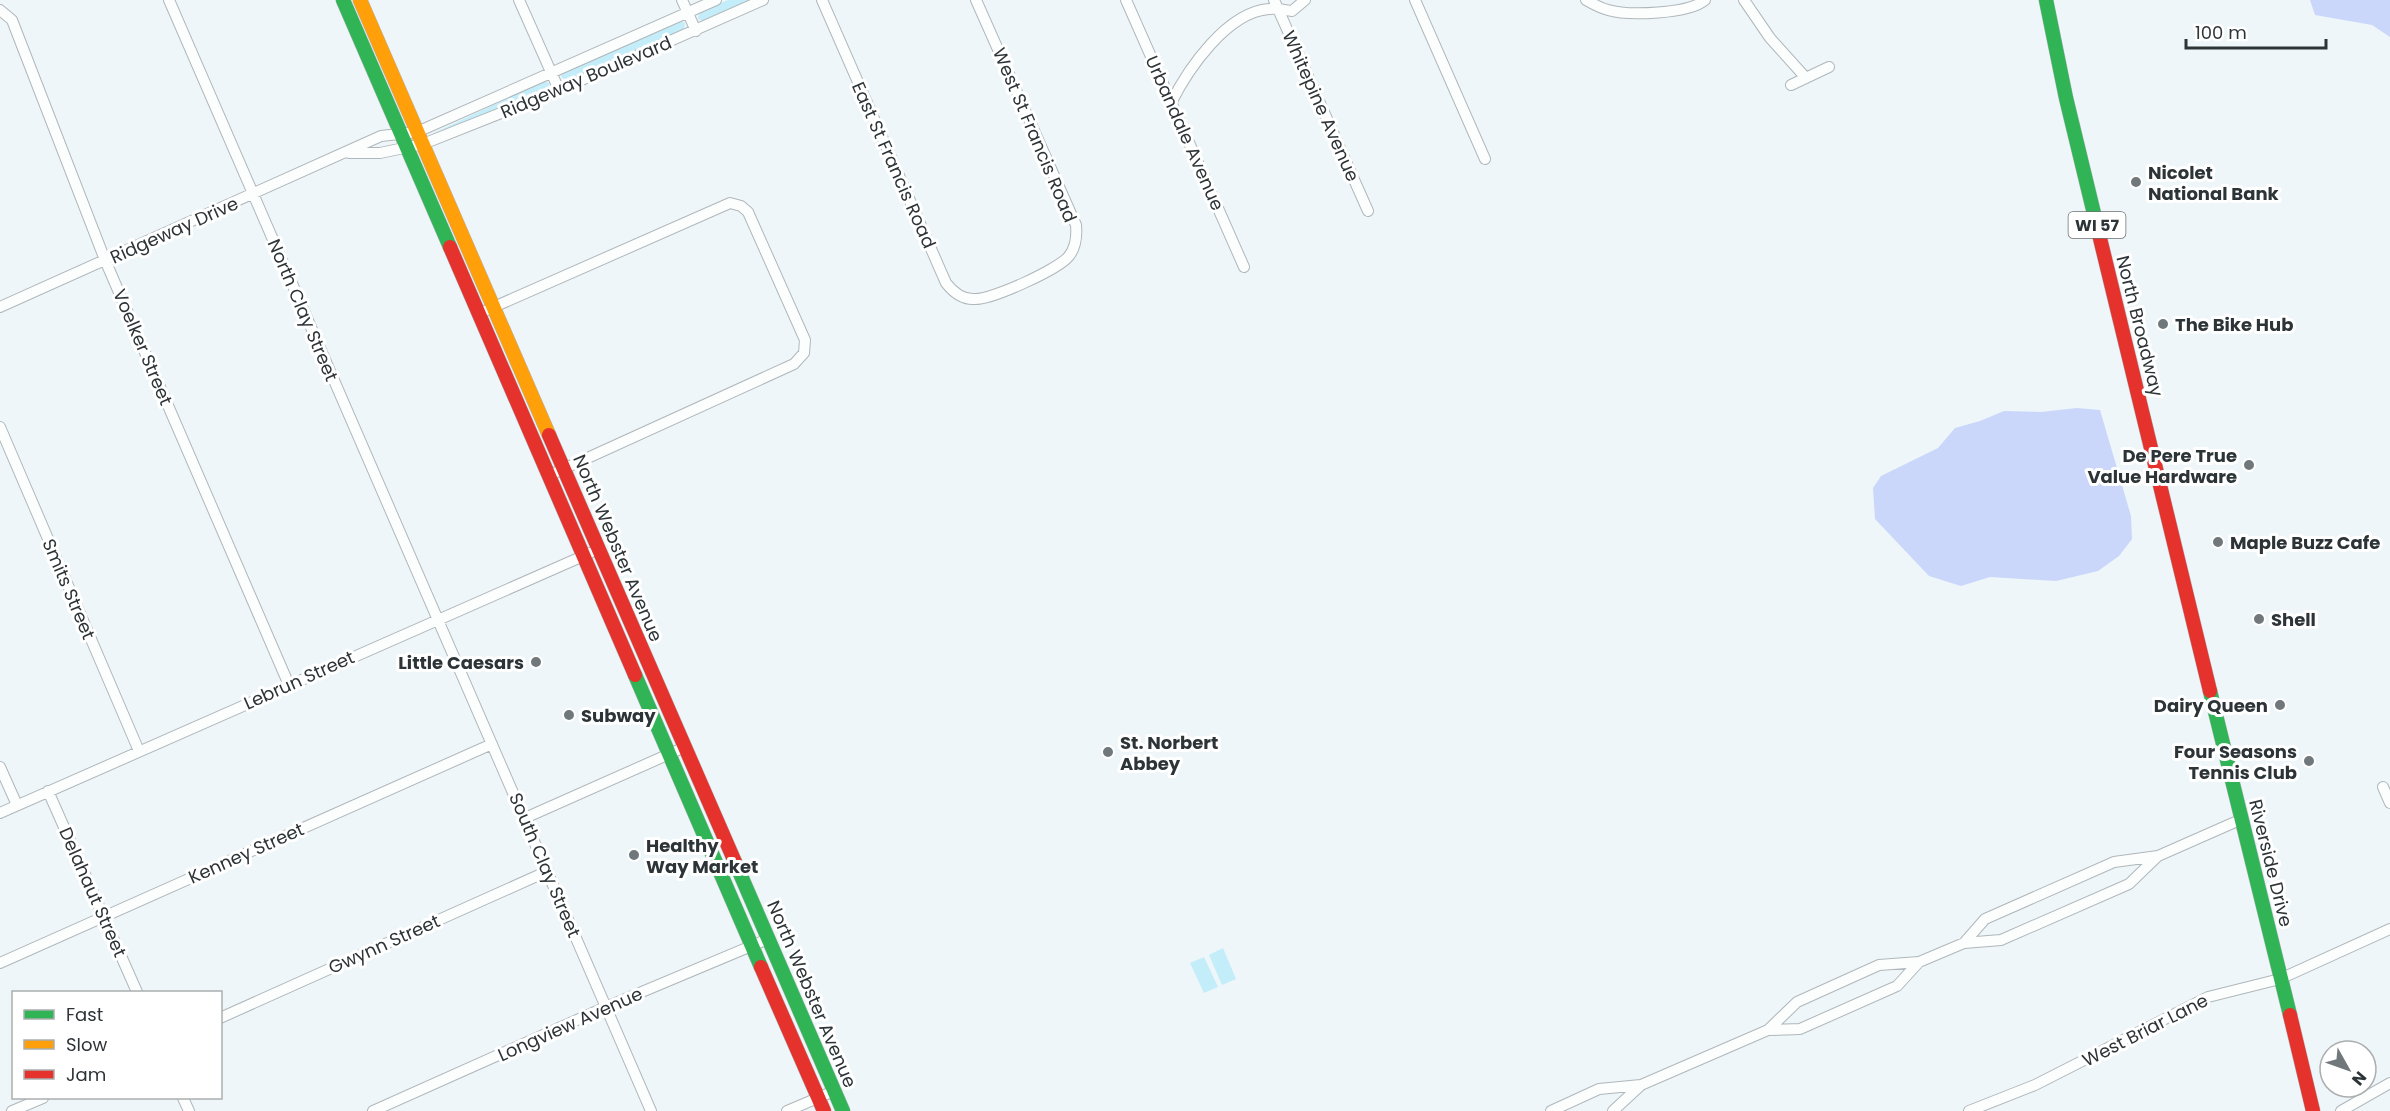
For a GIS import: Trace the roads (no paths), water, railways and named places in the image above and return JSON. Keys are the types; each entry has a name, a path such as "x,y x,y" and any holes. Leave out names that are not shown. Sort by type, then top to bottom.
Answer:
{"main road":[{"name":"North Webster Avenue","path":"343,0 824,1111"},
{"name":"North Webster Avenue","path":"360,0 843,1111"},
{"name":"North Broadway","path":"2046,0 2066,98 2152,449"},
{"name":"Riverside Drive","path":"2152,449 2313,1111"}],"street":[{"name":"North Clay Street","path":"169,0 437,619"},
{"path":"519,0 559,90"},
{"path":"682,0 696,31"},
{"name":"Ridgeway Boulevard","path":"407,148 420,138 552,73 716,0"},
{"name":"Ridgeway Boulevard","path":"401,135 420,138 559,90 763,0"},
{"name":"East St Francis Road","path":"822,0 946,283 956,294 966,298 981,299 991,296"},
{"name":"West St Francis Road","path":"976,0 1076,225 1077,234 1073,250 1061,264 991,296"},
{"name":"Urbandale Avenue","path":"1126,0 1244,267"},
{"path":"1171,103 1182,81 1211,44 1246,17 1276,5 1292,11 1305,0"},
{"path":"1415,0 1485,159"},
{"path":"1586,0 1609,11 1626,12 1690,8 1705,0"},
{"path":"1621,0 1626,12"},
{"path":"1744,0 1770,38 1806,78"},
{"name":"Whitepine Avenue","path":"1276,5 1368,211"},
{"name":"Voelker Street","path":"0,10 12,20 105,260 289,685"},
{"path":"1791,84 1829,67"},
{"name":"Ridgeway Drive","path":"0,307 254,195 381,136 401,135"},
{"name":"Ridgeway Drive","path":"347,153 380,153 407,148"},
{"path":"478,314 730,203 741,206 748,212 805,340 804,353 797,362 548,476"},
{"name":"Smits Street","path":"0,427 139,751"},
{"name":"Lebrun Street","path":"0,813 437,619 599,550"},
{"name":"South Clay Street","path":"437,619 651,1111"},
{"name":"Kenney Street","path":"0,963 492,744"},
{"path":"525,818 685,747"},
{"path":"0,767 17,805"},
{"path":"2383,787 2390,803"},
{"name":"Delahaut Street","path":"48,791 136,991"},
{"path":"1964,943 1985,919 2114,862 2158,856 2242,819"},
{"path":"1551,1111 1599,1089 1641,1084 1768,1030 1797,1002 1879,965 1918,962 1964,943 2001,940 2129,884 2158,856"},
{"name":"Gwynn Street","path":"222,1017 548,871"},
{"name":"West Briar Lane","path":"1969,1111 2035,1085 2208,997 2280,979 2390,929"},
{"name":"Longview Avenue","path":"373,1111 606,1007 768,939"},
{"path":"1768,1030 1800,1029 1897,986 1918,962"},
{"path":"2341,1111 2390,1083"},
{"path":"1613,1111 1641,1084"},
{"path":"787,1111 834,1091"},
{"path":"12,1111 41,1099"}],"place":[{"name":"Nicolet National Bank","path":"2136,182"},
{"name":"The Bike Hub","path":"2163,324"},
{"name":"De Pere True Value Hardware","path":"2249,465"},
{"name":"Maple Buzz Cafe","path":"2218,542"},
{"name":"Shell","path":"2259,619"},
{"name":"Little Caesars","path":"536,662"},
{"name":"Dairy Queen","path":"2280,705"},
{"name":"Subway","path":"569,715"},
{"name":"St. Norbert Abbey","path":"1108,752"},
{"name":"Four Seasons Tennis Club","path":"2309,761"},
{"name":"Healthy Way Market","path":"634,855"}]}
